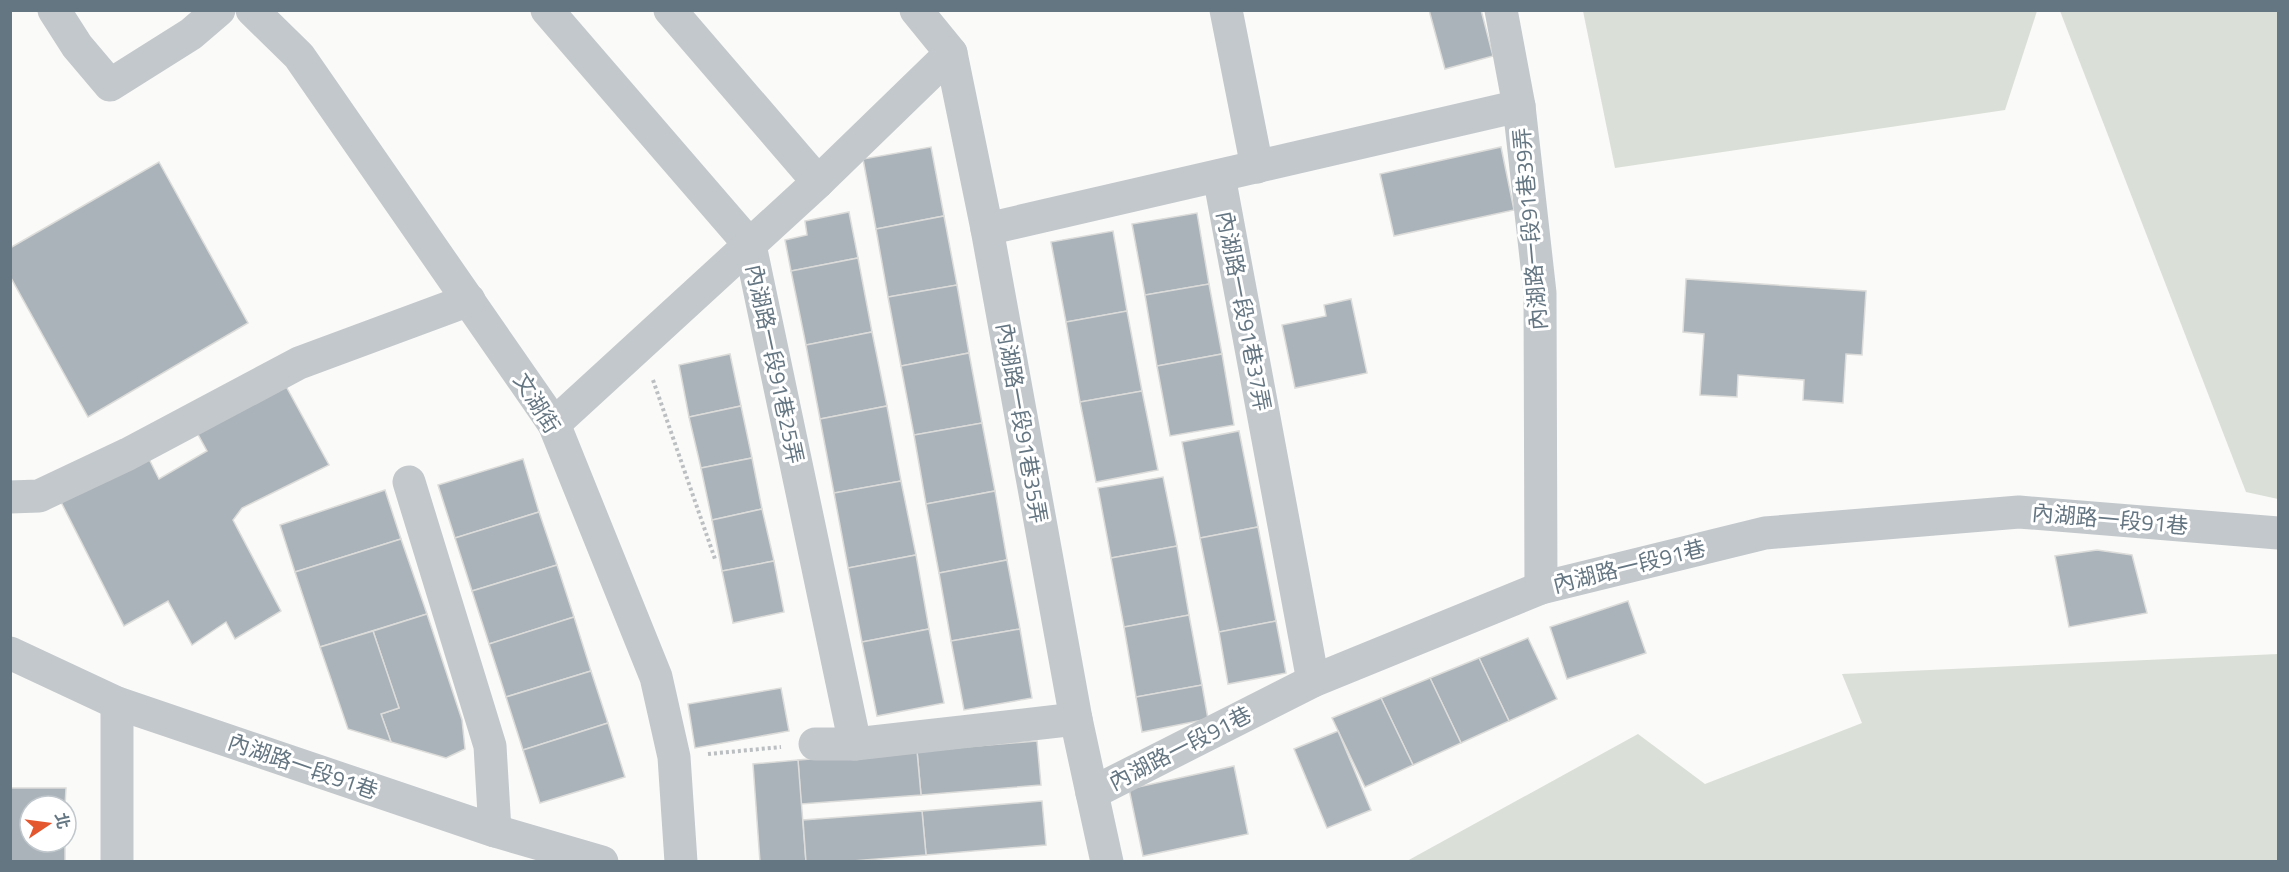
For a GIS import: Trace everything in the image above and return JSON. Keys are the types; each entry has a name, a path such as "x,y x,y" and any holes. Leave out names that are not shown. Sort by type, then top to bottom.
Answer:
{"street":[{"path":"54,10 77,46 110,85 191,34 219,10"},
{"name":"文湖街","path":"252,10 298,56 554,424 656,677 674,757 681,861"},
{"path":"547,10 750,245 951,53"},
{"path":"670,10 818,182"},
{"name":"內湖路一段91巷35弄","path":"916,10 951,53 987,229 1076,719 1092,793"},
{"path":"1226,10 1257,167"},
{"path":"1501,10 1519,106"},
{"name":"內湖路一段91巷39弄","path":"1219,176 1519,106 1540,293 1541,588"},
{"path":"987,229 1219,176"},
{"name":"內湖路一段91巷37弄","path":"1219,176 1313,681"},
{"name":"內湖路一段91巷25弄","path":"554,424 750,245"},
{"name":"內湖路一段91巷25弄","path":"750,245 855,744"},
{"path":"10,497 39,496 128,454 299,363 469,300"},
{"path":"409,482 490,746 495,831"},
{"name":"內湖路一段91巷","path":"1107,861 1092,793 1313,681 1541,588 1765,533 2019,512 2278,533"},
{"name":"內湖路一段91巷","path":"10,653 117,703 495,831 602,861"},
{"path":"117,703 117,861"},
{"path":"815,744 855,744 1076,719"}],"path":[{"path":"641,345 715,559"},
{"path":"674,757 815,744"}],"shaded area":[{"path":"1583,10 2037,11 2005,110 1615,168"},
{"path":"2060,11 2278,11 2278,499 2246,492"},
{"path":"2278,654 2278,861 1407,861 1638,734 1705,784 1862,723 1842,674"}],"building":[{"path":"1429,10 1481,10 1493,56 1445,69"},
{"path":"931,147 944,216 876,229 863,159"},
{"path":"1501,147 1514,210 1394,236 1380,174"},
{"path":"159,162 248,323 88,417 10,276 10,248"},
{"path":"849,212 858,258 791,271 785,240 807,235 805,221"},
{"path":"1197,213 1209,284 1145,295 1132,224"},
{"path":"944,216 957,285 888,297 876,229"},
{"path":"1113,231 1127,311 1066,322 1051,242"},
{"path":"858,258 872,332 806,345 791,271"},
{"path":"1686,279 1866,291 1862,355 1846,354 1843,403 1803,400 1804,380 1738,375 1737,397 1700,395 1704,334 1683,332"},
{"path":"1209,284 1222,354 1157,366 1145,295"},
{"path":"957,285 969,353 901,366 888,297"},
{"path":"1351,299 1367,373 1295,388 1282,325 1326,316 1324,305"},
{"path":"1127,311 1142,391 1080,402 1066,322"},
{"path":"872,332 887,406 820,419 806,345"},
{"path":"969,353 982,423 914,435 901,366"},
{"path":"730,354 741,406 689,417 679,365"},
{"path":"1222,354 1234,425 1170,436 1157,366"},
{"path":"282,379 329,465 242,508 233,520 281,611 235,639 226,622 192,645 168,601 124,626 60,500 146,453 159,479 207,451 194,427"},
{"path":"1142,391 1158,470 1096,482 1080,402"},
{"path":"741,406 752,458 701,468 689,417"},
{"path":"887,406 901,481 834,493 820,419"},
{"path":"982,423 995,491 926,504 914,435"},
{"path":"1239,431 1258,527 1200,538 1182,442"},
{"path":"752,458 762,509 712,520 701,468"},
{"path":"523,459 539,512 455,538 438,485"},
{"path":"1163,477 1177,546 1111,558 1098,488"},
{"path":"901,481 916,555 848,568 834,493"},
{"path":"385,490 401,539 295,572 280,525"},
{"path":"995,491 1007,560 939,573 926,504"},
{"path":"762,509 774,561 722,571 712,520"},
{"path":"539,512 557,565 472,591 455,538"},
{"path":"1258,527 1276,621 1219,632 1200,538"},
{"path":"401,539 427,614 320,647 295,572"},
{"path":"1177,546 1189,615 1124,627 1111,558"},
{"path":"2097,550 2132,555 2147,613 2069,627 2055,556"},
{"path":"916,555 929,629 862,642 848,568"},
{"path":"1007,560 1020,629 951,641 939,573"},
{"path":"774,561 784,612 733,623 722,571"},
{"path":"557,565 574,617 489,644 472,591"},
{"path":"1628,601 1646,653 1567,679 1550,627"},
{"path":"427,614 462,720 465,749 446,758 391,742 381,714 399,708 373,631"},
{"path":"1189,615 1202,685 1136,697 1124,627"},
{"path":"574,617 591,671 506,697 489,644"},
{"path":"1276,621 1286,673 1228,684 1219,632"},
{"path":"929,629 944,703 877,716 862,642"},
{"path":"1020,629 1032,698 964,710 951,641"},
{"path":"373,631 399,708 381,714 391,742 348,729 320,647"},
{"path":"1528,638 1557,699 1509,721 1479,658"},
{"path":"1479,658 1509,721 1461,743 1430,678"},
{"path":"591,671 608,723 523,750 506,697"},
{"path":"1430,678 1461,743 1413,765 1381,698"},
{"path":"1202,685 1208,719 1142,732 1136,697"},
{"path":"781,688 789,731 695,748 688,704"},
{"path":"1381,698 1413,765 1365,787 1332,718"},
{"path":"608,723 625,777 540,803 523,750"},
{"path":"1338,731 1371,810 1327,828 1294,749"},
{"path":"1037,741 1041,785 921,795 917,751"},
{"path":"917,751 921,795 801,804 798,760"},
{"path":"798,760 806,862 760,862 753,764"},
{"path":"1234,766 1248,834 1143,856 1129,789"},
{"path":"10,788 66,788 66,794 18,794 18,854 65,854 65,862 10,862"},
{"path":"1042,801 1046,845 926,855 922,811"},
{"path":"922,811 926,855 840,862 806,862 803,820"}]}
